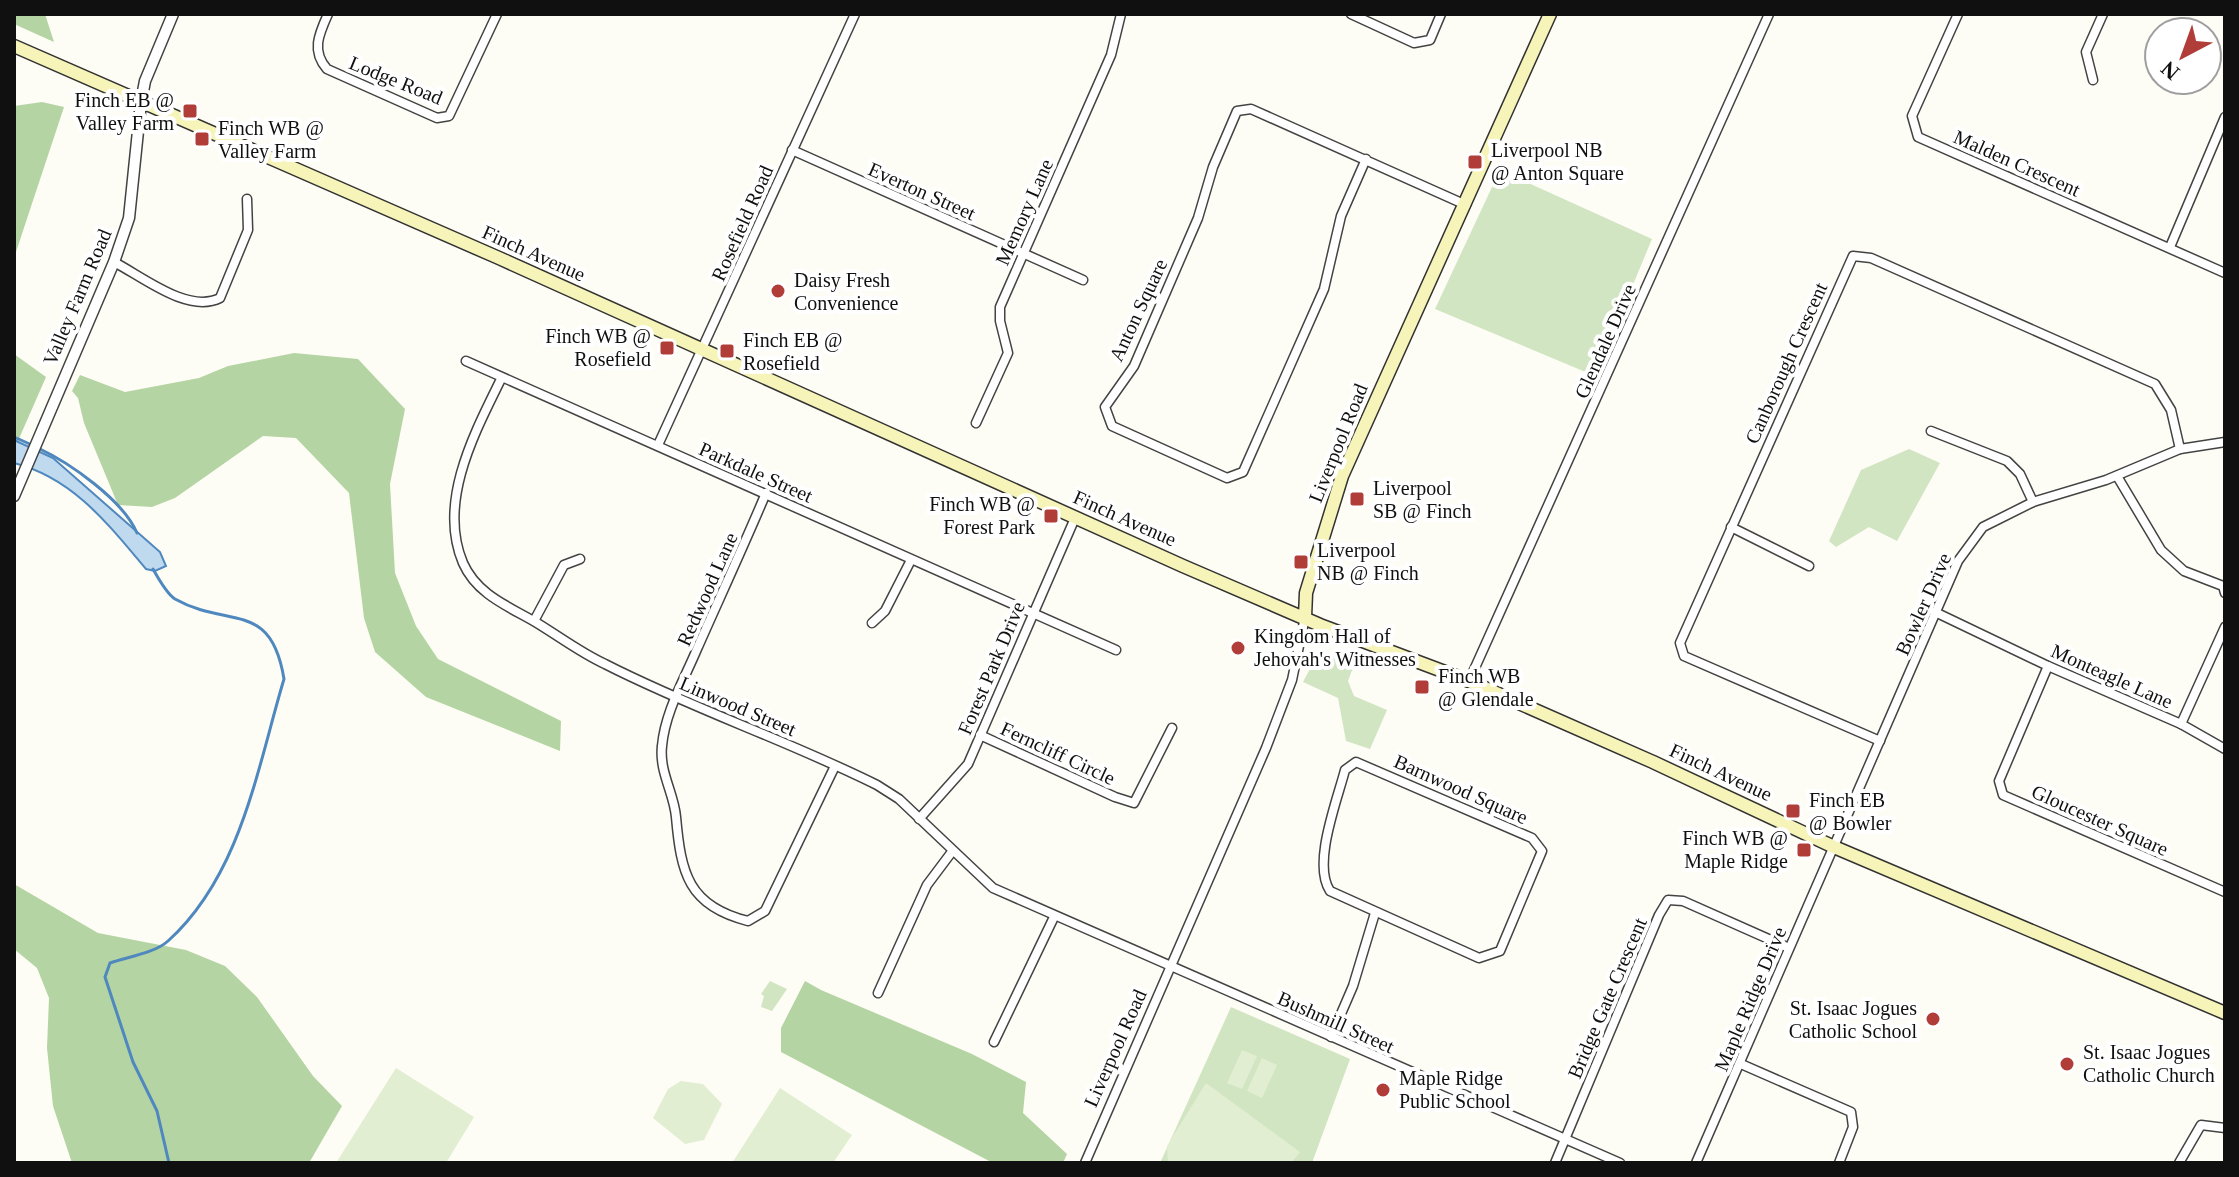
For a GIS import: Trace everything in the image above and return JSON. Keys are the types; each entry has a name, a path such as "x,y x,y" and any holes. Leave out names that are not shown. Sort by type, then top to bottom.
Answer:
{"main road":[{"name":"Liverpool Road","path":"1305,617 1306,593 1342,476 1550,14"},
{"name":"Finch Avenue","path":"14,46 499,258 1075,518 1305,617 1469,681 1653,762 1834,847 2225,1013"}],"street":[{"name":"Valley Farm Road","path":"15,493 114,262 129,218 145,81 173,14"},
{"name":"Lodge Road","path":"328,14 317,39 319,59 327,69 437,118 449,116 497,14"},
{"name":"Rosefield Road","path":"658,445 855,14"},
{"name":"Memory Lane","path":"976,423 1008,353 1000,307 1111,55 1121,14"},
{"path":"1351,14 1414,43 1430,40 1441,14"},
{"name":"Glendale Drive","path":"1469,681 1769,14"},
{"name":"Malden Crescent","path":"1958,14 1912,116 1918,137 2225,273"},
{"path":"2093,80 2086,52 2103,14"},
{"name":"Anton Square","path":"1366,159 1341,216 1324,289 1243,472 1227,478 1112,426 1105,407 1134,366 1198,218 1213,167 1237,111 1251,109 1366,159 1466,205"},
{"path":"2170,247 2225,117"},
{"name":"Everton Street","path":"792,150 1083,280"},
{"path":"114,262 188,301 208,304 220,298 248,230 247,199"},
{"name":"Canborough Crescent","path":"1880,741 1684,656 1680,643 1853,256 1871,258 2155,384 2171,410 2180,449"},
{"name":"Parkdale Street","path":"466,361 1033,613"},
{"name":"Linwood Street","path":"501,379 463,459 457,484 457,539 463,562 474,581 490,597 603,664 877,785 919,819 951,853 993,888 1172,967"},
{"path":"1931,431 2007,461 2020,474 2033,502"},
{"name":"Bowler Drive","path":"1834,847 1958,561 1983,527 2033,502 2117,476 2180,449 2225,442"},
{"path":"2117,476 2161,550 2184,571 2223,586 2225,593"},
{"name":"Redwood Lane","path":"766,493 676,697 662,748 664,776 675,805 680,861 688,883 706,903 726,915 748,921 765,911 835,766"},
{"name":"Forest Park Drive","path":"919,819 968,764 1075,518"},
{"path":"1731,527 1809,566"},
{"path":"534,621 564,565 580,559"},
{"path":"872,623 885,611 911,560"},
{"name":"Monteagle Lane","path":"1935,612 2181,724 2225,627"},
{"path":"1033,613 1116,650"},
{"name":"Liverpool Road","path":"1085,1163 1266,748 1292,680 1305,617"},
{"name":"Gloucester Square","path":"2048,666 1999,781 2003,795 2225,892"},
{"path":"2181,724 2225,749"},
{"name":"Ferncliff Circle","path":"980,735 1134,803 1172,728"},
{"name":"Barnwood Square","path":"1356,762 1532,838 1542,851 1513,925 1500,951 1490,957 1479,958 1375,913 1330,891 1323,880 1323,861 1345,770 1356,762"},
{"name":"Maple Ridge Drive","path":"1696,1163 1834,847"},
{"path":"878,993 927,885 951,853"},
{"name":"Bridge Gate Crescent","path":"1565,1141 1668,900 1683,901 1789,948"},
{"path":"1331,1037 1353,986 1375,913"},
{"path":"994,1042 1054,917"},
{"name":"Bushmill Street","path":"1172,967 1620,1163"},
{"path":"1741,1064 1851,1112 1853,1127 1839,1163"},
{"path":"2179,1163 2201,1125 2225,1128"},
{"path":"1555,1163 1565,1141"}],"green space":[{"path":"14,14 45,14 54,42 14,24"},
{"path":"42,102 64,107 14,258 14,106"},
{"path":"1500,170 1652,239 1595,376 1435,309"},
{"path":"294,353 358,359 405,409 390,484 395,573 416,626 438,659 561,721 560,751 426,697 375,652 364,618 349,493 296,438 263,436 175,498 152,507 118,505 84,423 78,398 72,391 80,375 125,392 199,378 228,366"},
{"path":"14,354 46,377 14,450"},
{"path":"1909,449 1940,463 1897,541 1869,527 1836,547 1829,541 1861,470"},
{"path":"1320,650 1354,665 1348,681 1354,696 1387,710 1370,749 1346,741 1338,698 1303,682"},
{"path":"14,884 98,933 186,950 225,966 257,997 313,1076 342,1106 309,1163 72,1163 53,1106 47,1048 49,998 37,968 14,949"},
{"path":"770,981 787,989 772,1011 761,1007 764,996 761,994"},
{"path":"805,981 972,1054 1026,1082 1023,1113 1067,1154 1063,1163 993,1163 781,1052 781,1028"},
{"path":"1231,1007 1350,1059 1312,1163 1160,1163"},
{"path":"1242,1050 1257,1056 1242,1089 1227,1083"},
{"path":"1262,1058 1277,1065 1262,1098 1247,1091"},
{"path":"396,1068 474,1117 446,1163 336,1163"},
{"path":"681,1081 703,1084 722,1104 704,1140 685,1144 653,1118 668,1089"},
{"path":"1206,1083 1300,1152 1291,1163 1168,1163 1167,1146"},
{"path":"780,1088 852,1135 833,1163 732,1163"}],"water":[{"path":"14,440 53,458 160,552 166,566 155,571 146,569 103,520 72,491 35,470 14,463"}],"waterway":[{"path":"14,437 32,445"},
{"path":"38,448 65,463 108,496 130,520 137,533"},
{"path":"153,569 175,599 194,608 258,626 269,637 278,654 284,679 243,819 213,885 193,914 168,941 148,952 110,963 105,977 133,1062 157,1111 169,1163"}],"place":[{"name":"Finch EB @ Valley Farm","path":"190,111"},
{"name":"Finch WB @ Valley Farm","path":"202,139"},
{"name":"Liverpool NB @ Anton Square","path":"1475,162"},
{"name":"Daisy Fresh Convenience","path":"778,291"},
{"name":"Finch WB @ Rosefield","path":"667,348"},
{"name":"Finch EB @ Rosefield","path":"727,351"},
{"name":"Liverpool SB @ Finch","path":"1357,499"},
{"name":"Finch WB @ Forest Park","path":"1051,516"},
{"name":"Liverpool NB @ Finch","path":"1301,562"},
{"name":"Kingdom Hall of Jehovah's Witnesses","path":"1238,648"},
{"name":"Finch WB @ Glendale","path":"1422,687"},
{"name":"Finch EB @ Bowler","path":"1793,811"},
{"name":"Finch WB @ Maple Ridge","path":"1804,850"},
{"name":"St. Isaac Jogues Catholic School","path":"1933,1019"},
{"name":"St. Isaac Jogues Catholic Church","path":"2067,1064"},
{"name":"Maple Ridge Public School","path":"1383,1090"}]}
